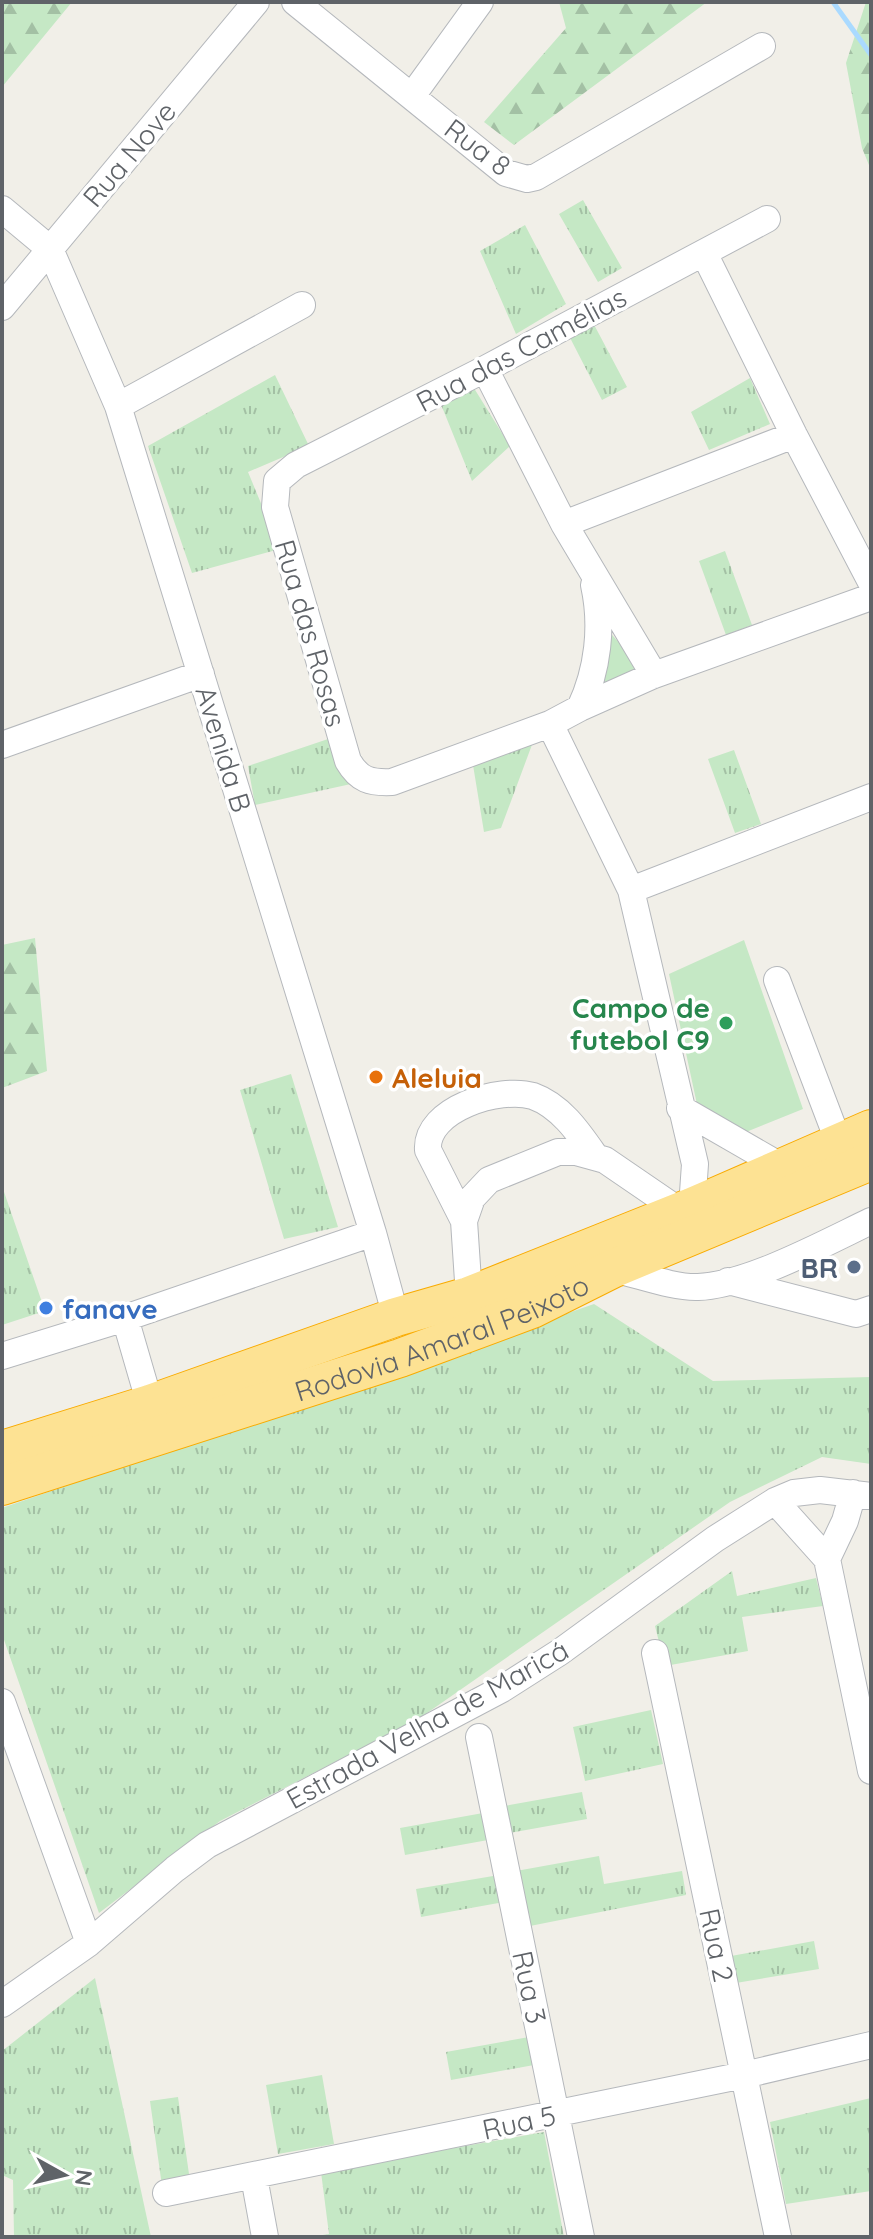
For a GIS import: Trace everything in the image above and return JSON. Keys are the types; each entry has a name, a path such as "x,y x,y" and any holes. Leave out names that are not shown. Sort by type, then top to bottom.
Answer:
{"highway":[{"name":"Rodovia Amaral Peixoto","path":"2,1450 150,1404 396,1317 469,1296 784,1168 860,1144"},
{"name":"Rodovia Amaral Peixoto","path":"2,1486 400,1358 532,1309 860,1144"}],"street":[{"name":"Rua Nove","path":"2,307 256,2"},
{"name":"Rua 8","path":"295,2 506,173 527,179 536,177 762,46"},
{"path":"412,96 480,2"},
{"name":"Avenida B","path":"2,209 50,249 118,406 373,1233 396,1317"},
{"name":"Rua das Camélias","path":"277,481 296,465 485,369 767,219"},
{"path":"704,253 871,582"},
{"path":"118,406 302,305"},
{"path":"485,369 564,524 654,675"},
{"path":"564,524 794,435"},
{"name":"Rua das Rosas","path":"277,481 275,507 348,761 355,773 363,779 392,782 550,724"},
{"path":"580,708 591,682 598,639 598,606 592,574"},
{"path":"464,1221 428,1150 427,1140 432,1129 449,1113 486,1097 518,1093 551,1106 572,1124 595,1156 686,1210 695,1164 631,890 550,724 654,675 871,597"},
{"path":"2,745 201,674"},
{"path":"631,890 871,797"},
{"path":"777,980 860,1144"},
{"path":"680,1108 784,1168"},
{"path":"469,1296 464,1221 472,1198 489,1180 558,1152 595,1156"},
{"path":"612,1269 696,1287 728,1281 782,1263 871,1221"},
{"path":"2,1356 125,1318 373,1233"},
{"path":"728,1281 856,1314 871,1309"},
{"path":"125,1318 150,1404"},
{"name":"Estrada Velha de Maricá","path":"2,2004 89,1943 207,1845 502,1689 560,1652 715,1539 775,1501 794,1493 820,1490 862,1495"},
{"path":"827,1559 845,1521 862,1495"},
{"path":"775,1501 827,1559 871,1771"},
{"name":"Rua 2","path":"655,1653 778,2237"},
{"path":"2,1702 89,1943"},
{"name":"Rua 3","path":"479,1737 581,2237"},
{"name":"Rua 5","path":"166,2193 744,2075 871,2045"},
{"path":"254,2177 265,2237"}],"green space":[{"path":"2,2 72,2 2,87"},
{"path":"559,2 707,2 514,145 484,122 566,28"},
{"path":"866,2 871,2 871,170 862,148 846,63"},
{"path":"583,200 622,268 598,282 559,214"},
{"path":"525,225 566,304 516,334 480,251"},
{"path":"590,317 627,387 602,400 566,330"},
{"path":"275,375 309,446 248,472 280,549 192,573 148,446"},
{"path":"750,378 770,424 709,450 691,412"},
{"path":"472,385 510,446 472,481 440,402"},
{"path":"725,551 752,625 726,635 699,561"},
{"path":"603,625 634,659 636,677 595,693"},
{"path":"331,738 351,784 255,805 248,766"},
{"path":"533,742 501,828 484,832 473,765"},
{"path":"734,750 761,824 735,833 708,759"},
{"path":"35,938 47,1071 2,1088 2,945"},
{"name":"Campo de futebol C9","path":"744,940 803,1109 741,1134 698,1109 669,974"},
{"path":"291,1074 338,1227 284,1239 240,1090"},
{"path":"2,1186 45,1311 2,1325"},
{"path":"594,1304 713,1381 871,1377 871,1464 822,1457 730,1502 417,1720 220,1821 99,1913 2,1634 2,1508"},
{"path":"732,1571 737,1596 816,1578 823,1606 742,1617 748,1651 665,1666 655,1626"},
{"path":"651,1710 663,1764 585,1781 573,1727"},
{"path":"582,1792 587,1819 504,1834 499,1807"},
{"path":"483,1813 488,1840 405,1855 400,1828"},
{"path":"599,1856 604,1884 682,1871 686,1895 530,1926 516,1871"},
{"path":"499,1875 504,1902 421,1917 416,1889"},
{"path":"814,1941 819,1969 736,1983 731,1956"},
{"path":"95,1978 151,2237 14,2237 13,2180 2,2175 2,2051"},
{"path":"529,2037 534,2065 451,2080 446,2052"},
{"path":"322,2075 334,2144 278,2154 266,2085"},
{"path":"178,2097 190,2181 162,2186 150,2101"},
{"path":"871,2098 871,2191 786,2204 770,2122"},
{"path":"544,2132 564,2237 310,2237 329,2234 321,2172"}],"waterway":[{"path":"833,2 871,55"}],"place":[{"name":"Campo de futebol C9","path":"726,1023"},
{"name":"Aleluia","path":"376,1077"},
{"name":"BR","path":"854,1267"},
{"name":"fanave","path":"46,1308"}]}
